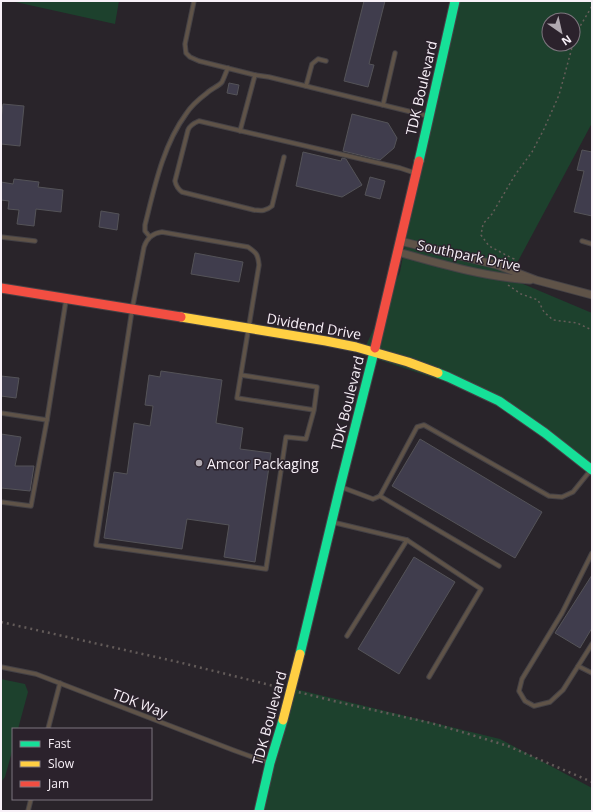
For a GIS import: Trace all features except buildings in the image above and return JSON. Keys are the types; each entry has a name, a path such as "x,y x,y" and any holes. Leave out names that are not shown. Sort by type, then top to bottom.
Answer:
{"street":[{"name":"TDK Boulevard","path":"259,811 270,764 300,654 331,522 374,353 455,1"},
{"name":"Southpark Drive","path":"400,241 497,265 536,280 592,295"},
{"name":"Southpark Drive","path":"398,252 452,266 509,278 536,280"},
{"name":"Dividend Drive","path":"1,288 356,347 408,362 448,377 499,401 545,433 592,470"}],"lane":[{"path":"194,1 185,44 186,53 190,57 199,61 429,116"},
{"path":"384,105 395,53"},
{"path":"306,86 312,64 318,59 326,61"},
{"path":"150,237 145,231 145,226 166,151 186,114 207,92 221,83 228,68"},
{"path":"240,131 254,74"},
{"path":"284,157 272,206 266,210 254,210 182,192 178,189 175,180 188,130 194,123 199,121 416,173"},
{"path":"241,375 317,388 314,410 306,439 286,437 266,569 96,545 132,310 144,247 146,241 150,237 162,232 248,247 257,254 259,266 237,398 314,410"},
{"path":"1,237 34,241"},
{"path":"582,241 592,244"},
{"path":"1,502 31,506 47,420 66,299"},
{"path":"1,413 47,420"},
{"path":"340,487 373,499 380,496 417,427 424,425 549,496 562,497 573,492 592,470"},
{"path":"380,496 499,566"},
{"path":"331,522 407,540 481,589 429,677"},
{"path":"347,636 407,540"},
{"path":"592,553 562,613 522,679 519,691 525,701 534,706 550,702 564,690 592,644"},
{"path":"578,666 592,673"},
{"name":"TDK Way","path":"1,667 36,674 270,764"},
{"path":"48,728 60,684"},
{"path":"28,811 30,800"}],"path":[{"path":"581,25 592,6"},
{"path":"511,270 514,259 489,246 481,235 483,224 492,214 515,175 532,152 544,129 559,95 571,52"},
{"path":"509,278 508,286 521,294 538,300 544,312 553,320 577,323 592,330"}],"green space":[{"path":"11,1 119,1 115,24"},
{"path":"459,1 592,1 592,123 509,278 592,313 592,476 491,397 362,354 400,272 428,123"},
{"path":"1,679 25,684 28,692 18,728 12,728 12,752 5,777 1,782"},
{"path":"291,688 500,739 592,788 592,811 262,811"}],"railway":[{"path":"1,622 178,662 342,703 431,723 508,746 592,782"}],"traffic: fast":[{"path":"419,161 455,1"},
{"path":"300,654 375,348"},
{"path":"438,373 499,401 545,433 592,470"},
{"path":"259,811 270,763 283,720"}],"traffic: slow":[{"path":"181,317 356,347 408,362 438,373"},
{"path":"283,720 300,654"}],"traffic: jam":[{"path":"375,348 419,161"},
{"path":"1,288 181,317"}],"place":[{"name":"Amcor Packaging","path":"199,463"}]}
